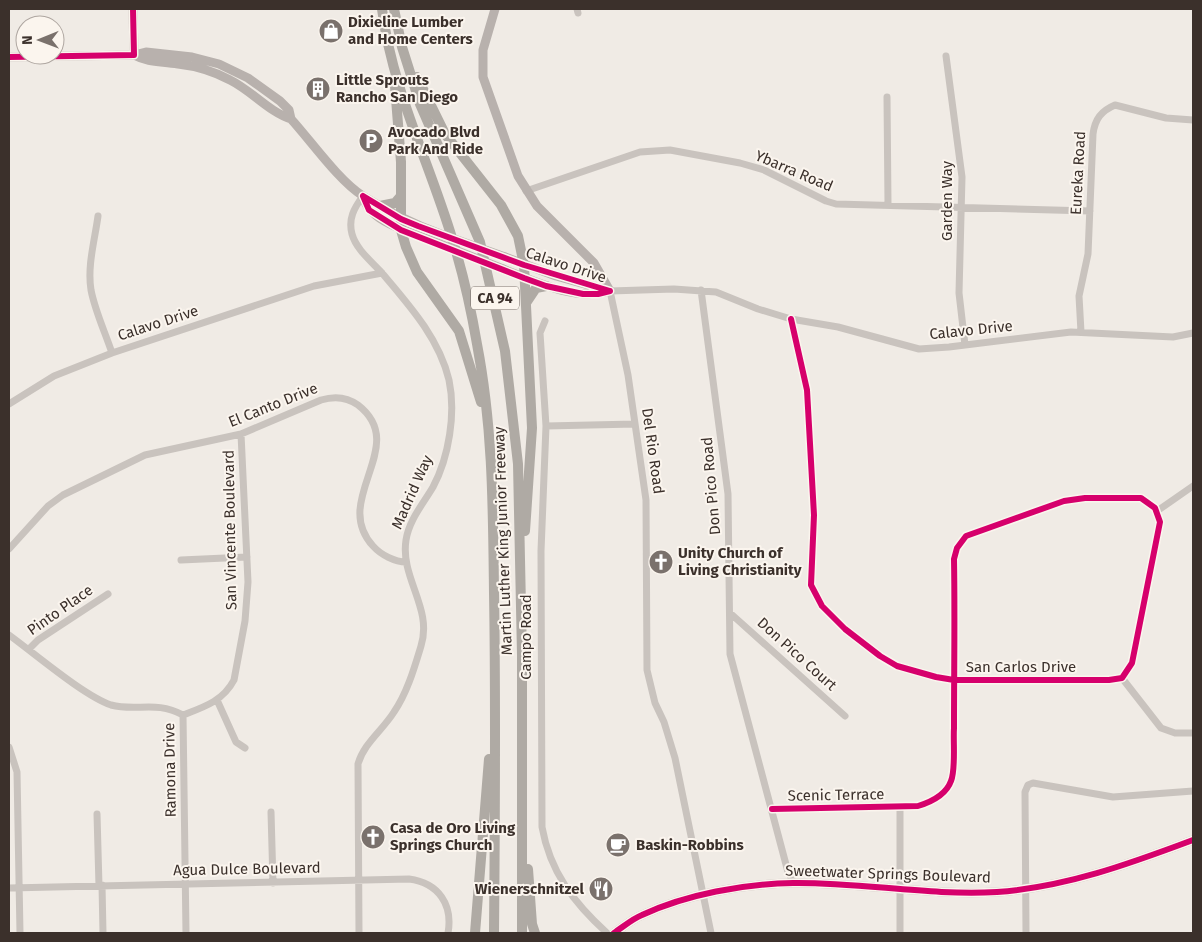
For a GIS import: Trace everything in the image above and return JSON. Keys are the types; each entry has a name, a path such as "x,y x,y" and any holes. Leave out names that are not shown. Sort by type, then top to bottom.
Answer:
{"highway":[{"name":"CA 94","path":"382,9 395,72"},
{"name":"CA 94","path":"394,9 402,47"},
{"path":"402,47 445,134 501,205 518,236 524,265 532,437 521,565"},
{"name":"Martin Luther King Junior Freeway","path":"402,47 420,104 480,242 495,299 505,351 515,422 521,565 522,933"},
{"path":"395,72 401,230 417,272 459,331 474,376 491,441"},
{"name":"Martin Luther King Junior Freeway","path":"395,72 453,239 477,343 491,441 496,689 494,933"},
{"path":"380,206 395,203 401,196"},
{"path":"525,304 536,288 546,286"},
{"path":"475,933 496,689"},
{"path":"522,721 529,892 532,924 535,933"}],"main road":[{"path":"133,9 134,55"},
{"name":"Del Rio Road","path":"495,9 483,50 483,77 515,169 526,191 537,206 594,263 610,291"},
{"path":"9,57 134,55 146,52 170,53 192,57 234,71 275,97 289,110 291,120"},
{"path":"134,55 146,62 191,66 229,79 280,116 291,120 340,175 363,196 417,230"},
{"path":"191,66 197,64 223,72 234,71"},
{"path":"240,86 248,86 266,98 275,97"},
{"path":"363,196 369,210 401,230 417,230"},
{"name":"Calavo Drive","path":"417,230 468,244 524,265 610,291"},
{"name":"Calavo Drive","path":"417,230 503,269 546,286 583,294 598,294 610,291"},
{"name":"Sweetwater Springs Boulevard","path":"614,933 641,915 705,895 749,886 794,883 995,892 1026,889 1092,876 1124,867 1193,840"}],"street":[{"name":"Garden Way","path":"946,56 960,153 963,206 959,293 965,345"},
{"path":"887,97 888,204"},
{"name":"Eureka Road","path":"1081,332 1079,296 1088,254 1093,134 1096,120 1102,111 1115,105 1158,116 1193,120"},
{"name":"Ybarra Road","path":"526,191 640,152 670,150 740,163 764,170 826,201 836,204 1090,211"},
{"name":"Madrid Way","path":"359,933 357,880 358,764 364,748 401,702 424,634 422,607 406,562 405,549 408,530 434,485 444,454 450,424 450,393 438,349 420,320 357,245 352,231 353,211 363,196"},
{"path":"98,216 91,265 91,288 95,306 112,353"},
{"name":"Calavo Drive","path":"9,404 65,371 112,353 314,286 382,273"},
{"name":"Calavo Drive","path":"610,291 674,289 716,292 758,309 791,319 838,327 920,349 1081,332 1173,337 1193,333"},
{"name":"Don Pico Road","path":"702,290 728,494 730,654 794,883"},
{"name":"Del Rio Road","path":"610,291 628,375 647,508 647,670 675,758 705,895 711,933"},
{"name":"San Carlos Drive","path":"791,319 807,390 814,515 811,585 815,596 822,606 845,630 897,666 954,680 1109,680 1122,678"},
{"name":"Campo Road","path":"545,321 540,333 546,426 541,550 542,827 554,869 565,888 607,933"},
{"name":"El Canto Drive","path":"9,549 48,506 63,495 146,455 241,434 326,398 341,398 358,406 372,424 377,446 375,459 359,503 360,525 367,541 377,551 400,562 406,562"},
{"path":"546,426 635,424"},
{"name":"San Vincente Boulevard","path":"183,715 217,700 229,689 234,680 246,610 247,557 241,434"},
{"path":"1193,486 1157,511 1160,526 1132,663 1122,678 1161,728 1175,733 1193,733"},
{"name":"Scenic Terrace","path":"772,809 918,806 931,802 946,790 952,780 954,559 956,548 963,539 974,532 1064,501 1085,498 1141,498 1152,504 1157,511"},
{"path":"181,560 247,557"},
{"name":"Pinto Place","path":"29,649 38,640 108,594"},
{"name":"Don Pico Court","path":"730,612 845,716"},
{"name":"Ramona Drive","path":"9,635 90,694 110,704 121,707 159,706 183,715 186,933"},
{"path":"217,700 236,742 245,748"},
{"path":"9,747 17,772 20,933"},
{"path":"1026,933 1025,792 1029,784 1113,797 1193,790"},
{"path":"900,806 900,933"},
{"path":"272,812 273,883"},
{"path":"97,814 103,933"},
{"name":"Agua Dulce Boulevard","path":"9,888 410,880 430,886 440,894 447,905 450,917 448,933"}],"cycle path":[{"path":"9,57 134,55 133,9"},
{"path":"363,196 369,210 401,230 524,278 546,286 583,294 598,294 610,291"},
{"path":"363,196 401,219 418,226 524,265 610,291"},
{"path":"772,809 918,806 937,797 949,786 953,776 954,763 954,734 954,728 954,707 954,685 954,664 954,559 957,548 966,536 1064,501 1085,498 1141,498 1155,508 1160,522 1132,663 1122,678 1109,680 954,680 936,677 897,666 880,656 845,629 822,606 811,585 814,515 807,390 791,319"},
{"path":"614,933 635,919 659,908 697,896 736,888 755,885 818,883 920,891 997,892 1072,880 1145,858 1193,840"}],"place":[{"name":"Dixieline Lumber and Home Centers","path":"331,31"},
{"name":"Little Sprouts Rancho San Diego","path":"318,89"},
{"name":"Avocado Blvd Park And Ride","path":"371,141"},
{"name":"Unity Church of Living Christianity","path":"661,562"},
{"name":"Casa de Oro Living Springs Church","path":"373,837"},
{"name":"Baskin-Robbins","path":"618,845"},
{"name":"Wienerschnitzel","path":"601,889"}]}
